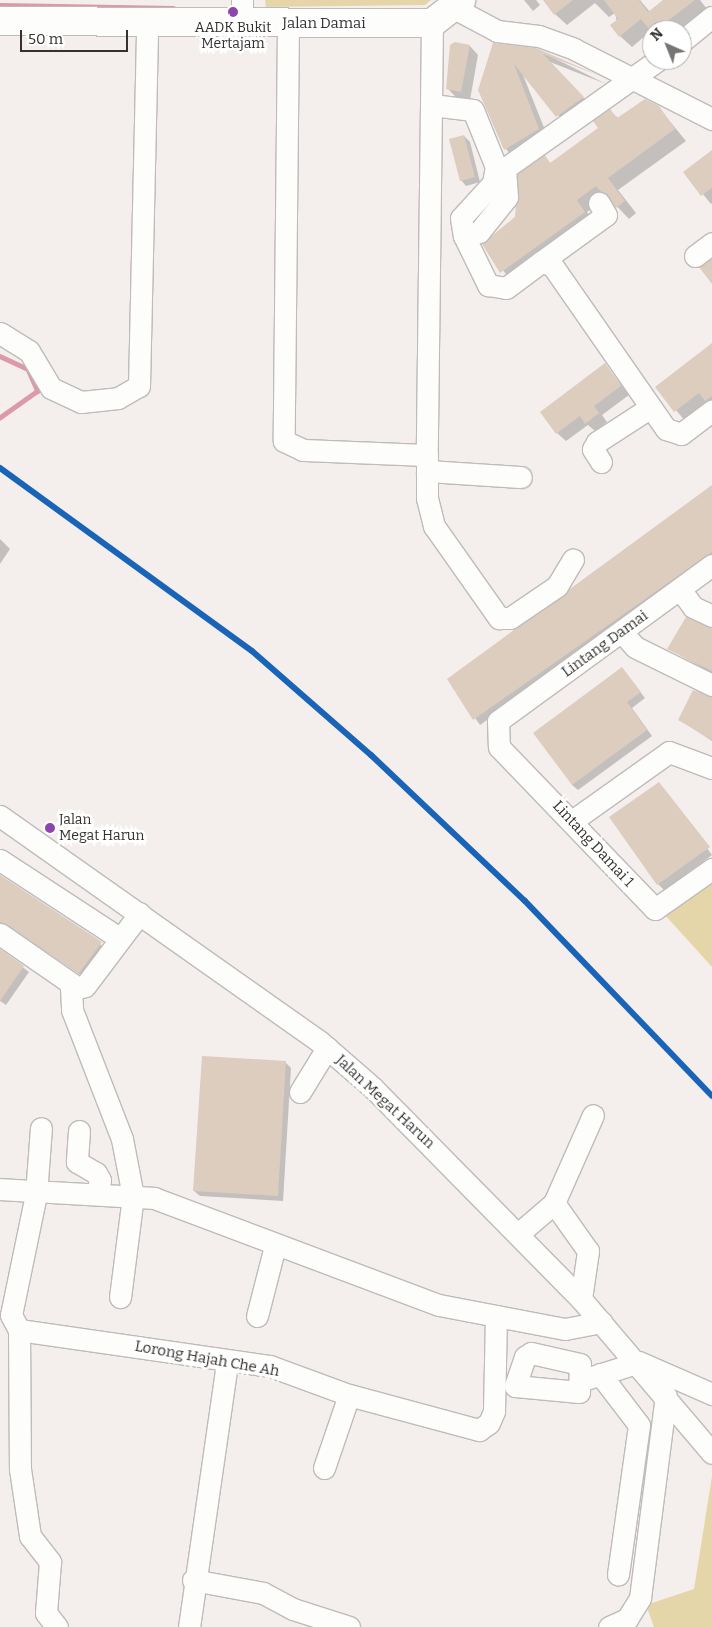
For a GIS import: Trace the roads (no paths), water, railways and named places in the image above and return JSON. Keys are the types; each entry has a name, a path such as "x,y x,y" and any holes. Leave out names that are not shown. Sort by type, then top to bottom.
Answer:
{"main road":[{"name":"Jalan Damai","path":"0,21 147,23 242,12 288,25 449,10"}],"street":[{"path":"573,559 557,586 510,618 499,618 434,526 427,498 432,105 449,10 497,32 538,36 634,78 712,119"},
{"path":"692,33 712,17"},
{"path":"0,333 29,350 51,388 81,402 118,398 139,386 147,23"},
{"path":"288,25 284,441 303,450 427,463 521,477"},
{"path":"599,203 606,215 506,288 497,290 488,285 464,236 461,218 501,171 645,70"},
{"path":"432,105 473,110 501,171"},
{"path":"695,256 712,244"},
{"path":"541,262 552,265 666,429 681,434 712,411"},
{"path":"602,462 593,449 598,442 651,407"},
{"name":"Lintang Damai","path":"498,722 712,565"},
{"path":"680,588 693,608 712,616"},
{"path":"622,632 635,647 712,685"},
{"name":"Lintang Damai 1","path":"498,722 499,747 655,909 712,869"},
{"path":"572,821 669,752 712,768"},
{"name":"Jalan Megat Harun","path":"0,816 140,913 327,1048 518,1234 581,1299 639,1362 712,1453"},
{"path":"0,860 119,938"},
{"path":"0,934 71,988 85,986 119,938 140,913"},
{"path":"71,988 72,1010 122,1139 133,1196 120,1297"},
{"path":"300,1092 327,1048"},
{"path":"518,1234 554,1203 592,1115"},
{"path":"41,1128 36,1194 10,1319 20,1469 30,1536 50,1562 46,1613 57,1627"},
{"path":"79,1131 77,1162 96,1173 100,1180 97,1194"},
{"path":"0,1189 36,1194 97,1194 154,1198 275,1246 439,1305 565,1329 601,1322"},
{"path":"554,1203 588,1251 581,1299"},
{"path":"257,1316 275,1246"},
{"name":"Lorong Hajah Che Ah","path":"10,1319 228,1363 270,1366 349,1395 479,1430 489,1423 494,1411 496,1316"},
{"path":"580,1381 639,1362 712,1394"},
{"path":"189,1627 193,1580 228,1363"},
{"path":"600,1374 640,1425 618,1575"},
{"path":"324,1468 349,1395"},
{"path":"609,1627 627,1619 640,1598 666,1396"},
{"path":"193,1580 263,1593 293,1609 349,1627"}],"waterway":[{"path":"0,5 173,8"},
{"path":"0,356 28,369 38,391 0,418"}],"rail line":[{"name":"1","path":"0,468 252,651 371,755 525,901 712,1096"}],"place":[{"name":"AADK Bukit Mertajam","path":"233,12"},
{"name":"Jalan Megat Harun","path":"50,828"}]}
